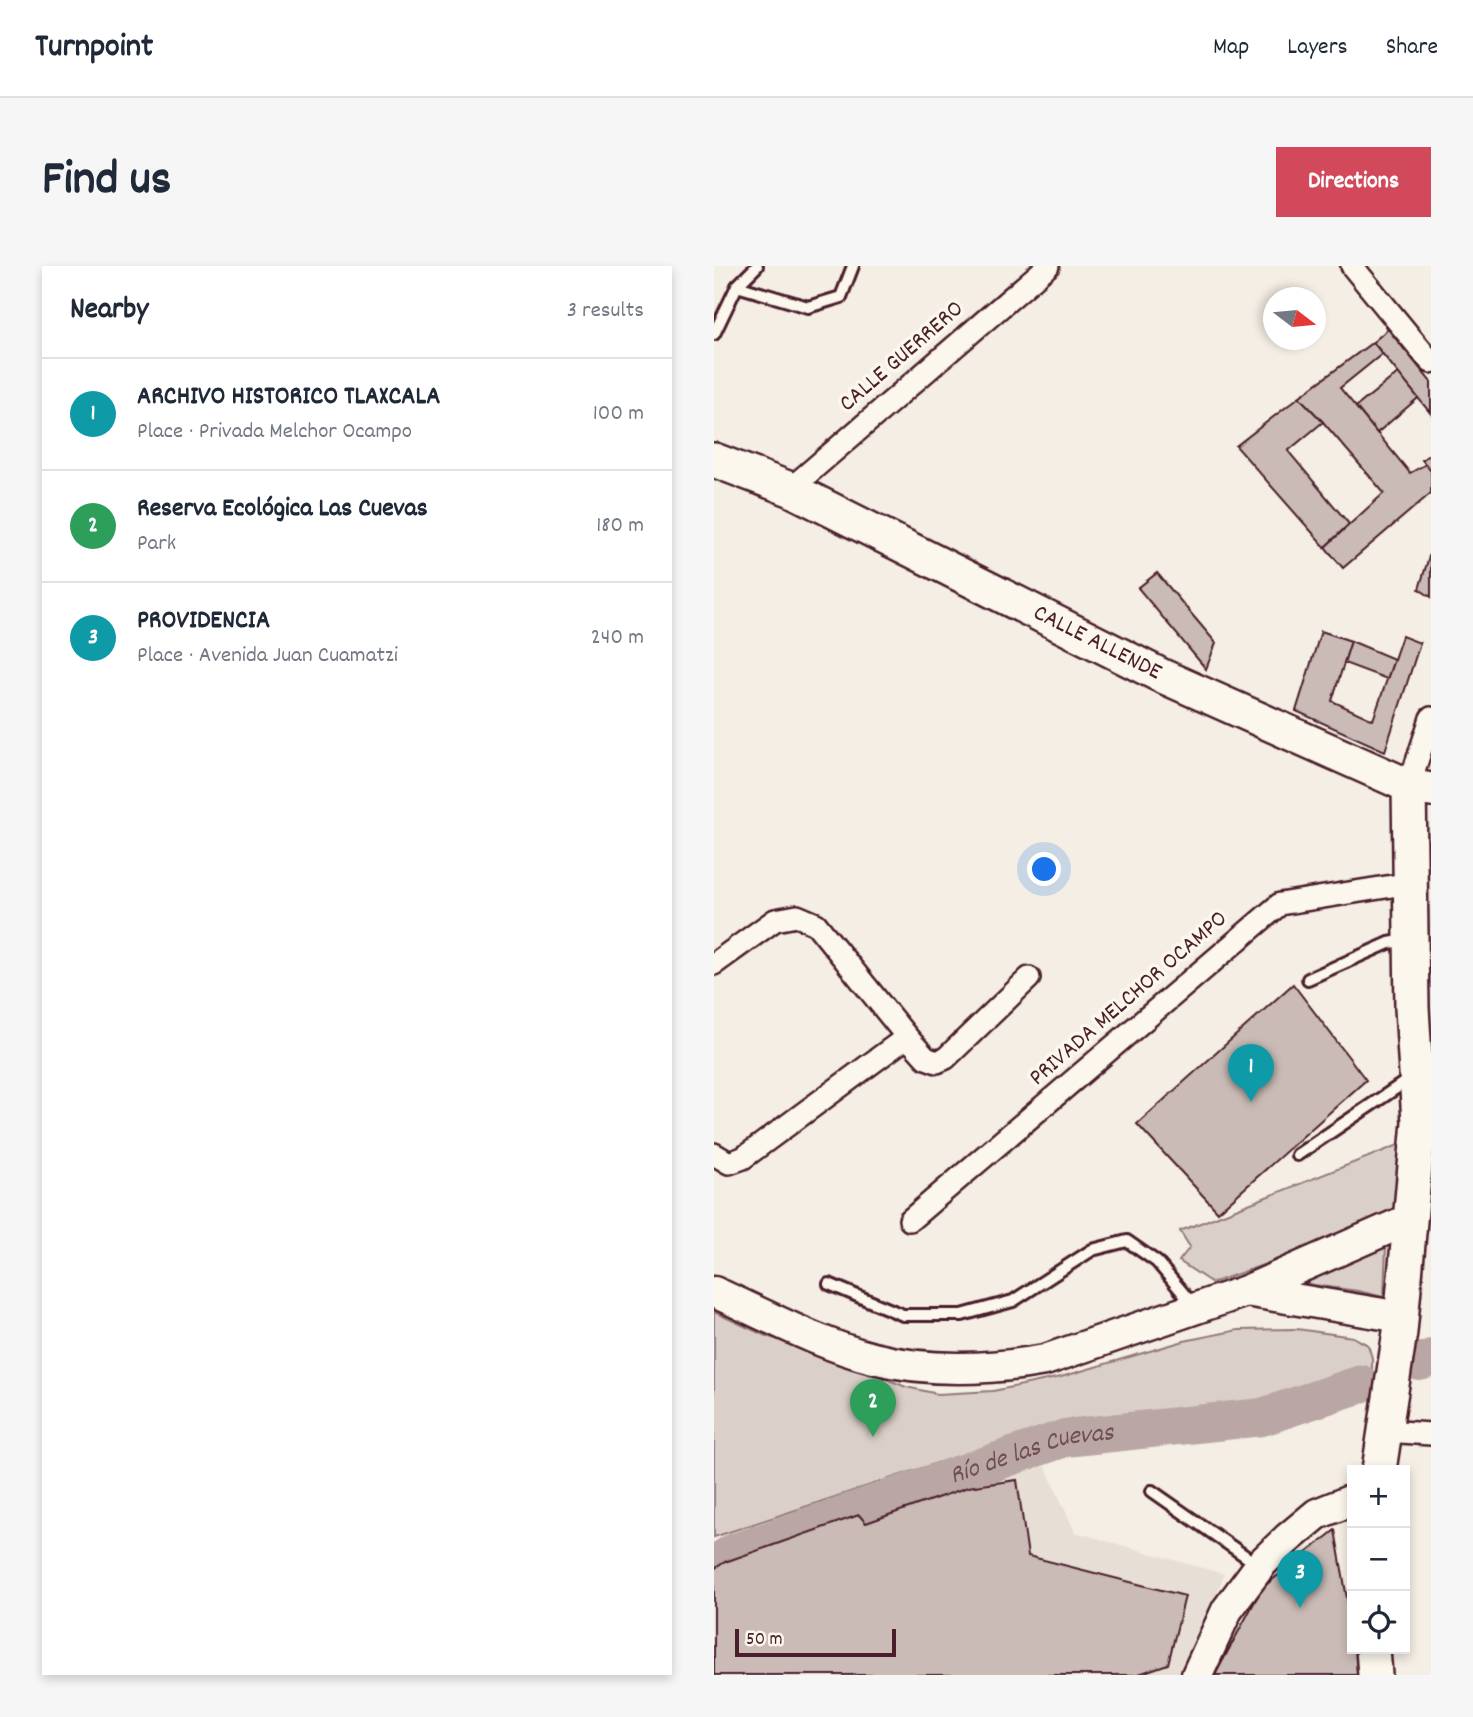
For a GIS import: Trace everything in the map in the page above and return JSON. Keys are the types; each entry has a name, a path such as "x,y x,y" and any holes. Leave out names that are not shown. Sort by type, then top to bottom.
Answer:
{"main road":[{"name":"CALLE ALLENDE","path":"714,460 790,489 1160,675 1420,788"},
{"path":"1381,1465 1400,1325 1419,1122 1412,1007 1411,883 1420,788"},
{"path":"714,1293 837,1347 874,1359 940,1367 1020,1364 1045,1360 1246,1292 1410,1219"},
{"path":"1246,1292 1400,1325"},
{"path":"1193,1674 1227,1610 1260,1566 1317,1514 1347,1502"},
{"path":"1373,1654 1375,1675"}],"street":[{"name":"CALLE GUERRERO","path":"790,489 1048,266"},
{"path":"1352,266 1431,362"},
{"path":"1420,788 1431,718"},
{"name":"PRIVADA MELCHOR OCAMPO","path":"910,1220 1280,904 1411,883"},
{"path":"714,964 775,919 797,916 816,924 906,1037 926,1058 937,1062 946,1058 1029,978"},
{"path":"714,1154 729,1163 743,1158 906,1037"},
{"path":"1384,1431 1431,1433"}],"lane":[{"path":"714,334 737,286 757,266"},
{"path":"737,286 807,307 841,297 852,266"},
{"path":"1308,979 1389,943 1412,939"},
{"path":"1297,1155 1416,1074"},
{"path":"829,1284 903,1315 962,1315 1013,1301 1092,1250 1127,1241 1157,1262 1196,1308"},
{"path":"1152,1491 1260,1566"}],"shaded area":[{"path":"1401,1144 1395,1214 1319,1245 1212,1283 1179,1261 1190,1247 1180,1231"},
{"path":"1386,1246 1384,1297 1286,1281"},
{"path":"714,1312 766,1336 833,1357 906,1387 938,1394 993,1391 1061,1377 1184,1341 1238,1330 1297,1329 1353,1337 1368,1345 1372,1358 1372,1374 1319,1391 1263,1402 1112,1415 952,1458 714,1537"},
{"path":"1045,1466 1075,1532 1224,1574 1188,1675 714,1675 714,1569 725,1562 859,1514"}],"building":[{"path":"1388,329 1431,382 1431,414 1373,342"},
{"path":"1373,342 1382,354 1340,388 1410,473 1426,464 1431,471 1431,493 1343,568 1325,547 1384,493 1299,397"},
{"path":"1398,373 1418,398 1377,433 1356,407"},
{"path":"1299,397 1323,422 1288,451 1349,524 1325,547 1236,446"},
{"path":"1431,453 1431,471 1422,460"},
{"path":"1431,550 1431,597 1419,589"},
{"path":"1157,573 1216,643 1206,669 1138,588"},
{"path":"1321,631 1351,641 1332,701 1373,720 1402,636 1420,643 1385,751 1296,711"},
{"path":"1351,641 1394,659 1387,679 1344,663"},
{"path":"1293,984 1366,1080 1218,1212 1137,1124"},
{"path":"1017,1480 1028,1556 1185,1596 1168,1664 1136,1675 714,1675 714,1569 725,1562 859,1515 866,1523 968,1487"},
{"path":"1335,1530 1347,1598 1347,1654 1357,1654 1363,1675 1215,1675 1262,1588"}],"waterway":[{"name":"Río de las Cuevas","path":"1420,1362 1431,1358"},
{"name":"Río de las Cuevas","path":"714,1565 732,1553 1065,1438 1262,1417 1361,1384"}],"place":[{"name":"ARCHIVO HISTORICO TLAXCALA","path":"1251,1102"},
{"name":"Reserva Ecológica Las Cuevas","path":"873,1437"},
{"name":"PROVIDENCIA","path":"1300,1608"}]}
